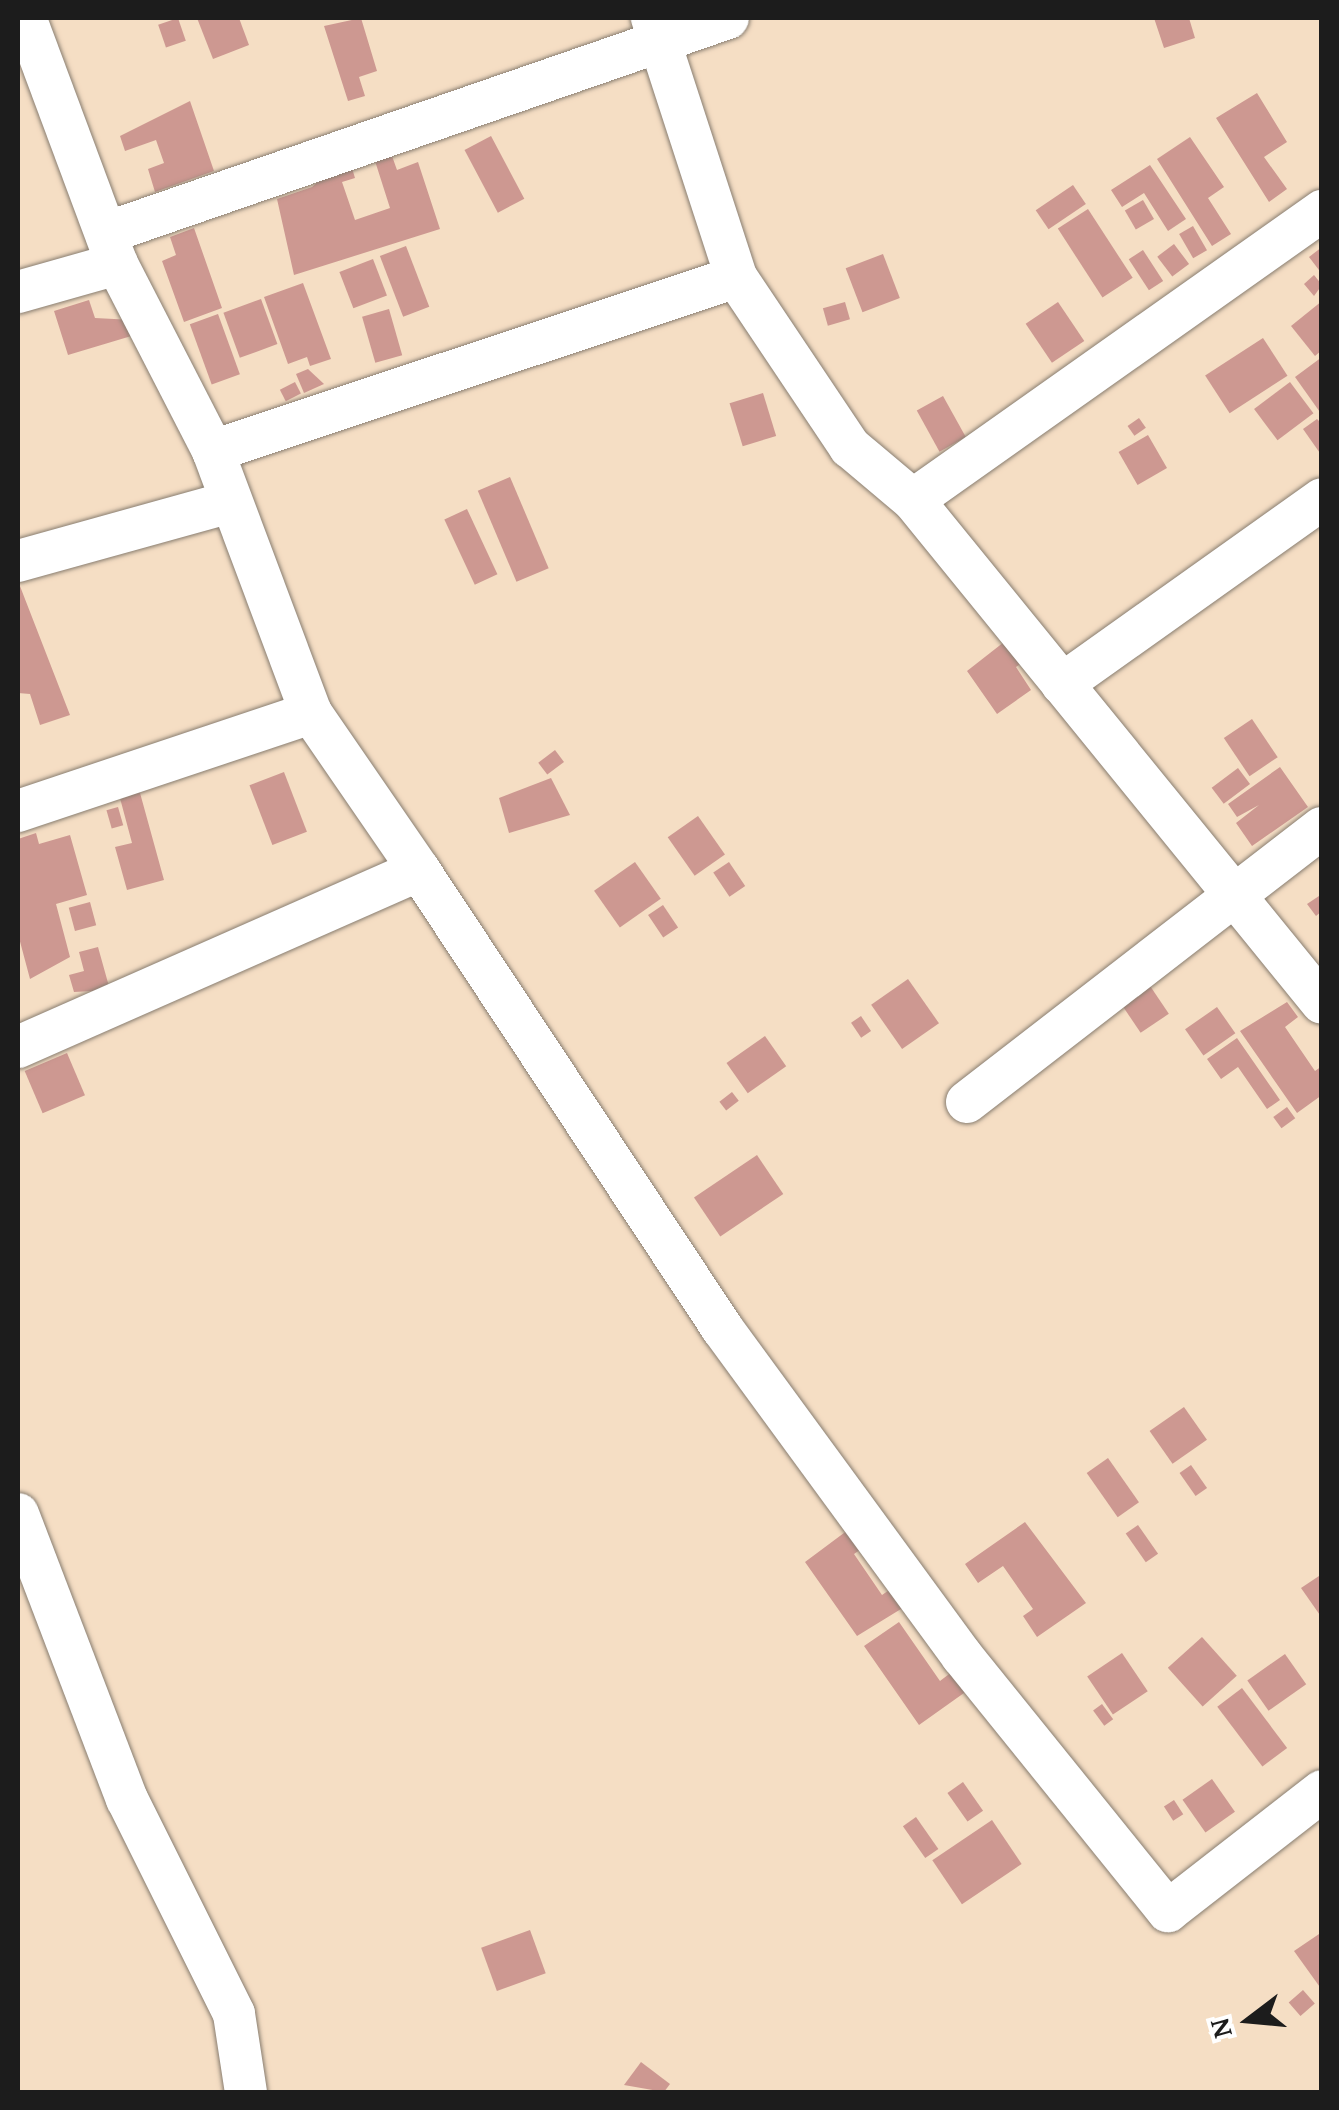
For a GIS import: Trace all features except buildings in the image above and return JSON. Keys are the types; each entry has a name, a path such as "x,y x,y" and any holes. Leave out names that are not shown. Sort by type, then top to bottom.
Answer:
{"street":[{"path":"18,292 111,248 657,29 728,18"},
{"path":"30,24 111,248 213,451 311,713 722,1328 962,1656 1168,1910 1322,1791"},
{"path":"657,29 736,277 850,447 913,500 1322,1003"},
{"path":"913,500 1322,211"},
{"path":"213,451 736,277"},
{"path":"1062,684 1322,499"},
{"path":"18,562 231,502"},
{"path":"18,811 311,713"},
{"path":"967,1102 1232,893 1322,828"},
{"path":"18,1046 419,870"},
{"path":"18,1514 127,1799 234,2014 246,2092"}]}
